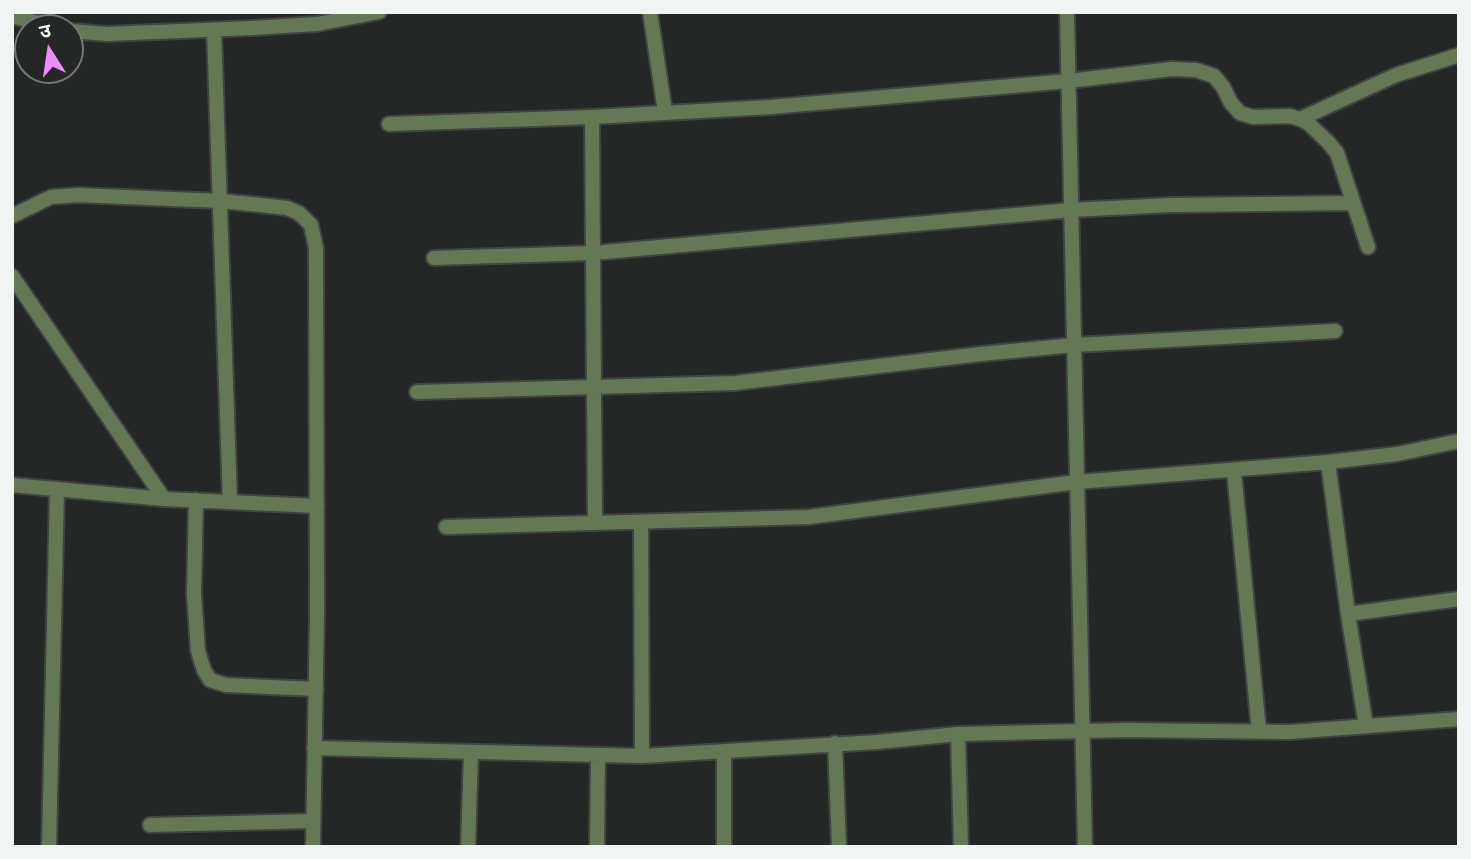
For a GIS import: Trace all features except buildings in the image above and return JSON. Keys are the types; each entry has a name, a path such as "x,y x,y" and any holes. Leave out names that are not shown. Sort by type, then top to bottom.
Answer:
{"street":[{"path":"84,32 107,34 317,24 379,12"},
{"path":"650,12 665,112"},
{"path":"1067,12 1085,847"},
{"path":"214,30 230,502"},
{"path":"1300,118 1396,75 1459,54"},
{"path":"389,124 771,107 1068,81 1172,69 1196,70 1214,76 1231,103 1241,113 1252,117 1290,116 1308,123 1337,153 1368,247"},
{"path":"592,117 595,523"},
{"path":"12,216 39,202 62,195 221,201 287,208 306,218 315,235 317,506 313,847"},
{"path":"434,258 593,253 1071,210 1171,205 1352,203"},
{"path":"12,276 163,499"},
{"path":"417,392 736,383 1074,345 1335,331"},
{"path":"446,527 809,517 1077,482 1328,462 1397,454 1459,442"},
{"path":"1328,462 1366,726"},
{"path":"1234,471 1259,731"},
{"path":"12,485 163,499 317,506"},
{"path":"49,847 57,489"},
{"path":"196,500 194,594 198,651 210,680 217,683 316,690"},
{"path":"641,522 642,756"},
{"path":"1348,614 1459,599"},
{"path":"314,748 642,756 877,742 958,734 1290,732 1459,719"},
{"path":"958,734 961,847"},
{"path":"835,743 839,847"},
{"path":"468,847 471,752"},
{"path":"724,752 724,847"},
{"path":"597,847 598,755"},
{"path":"150,825 313,821"}]}
